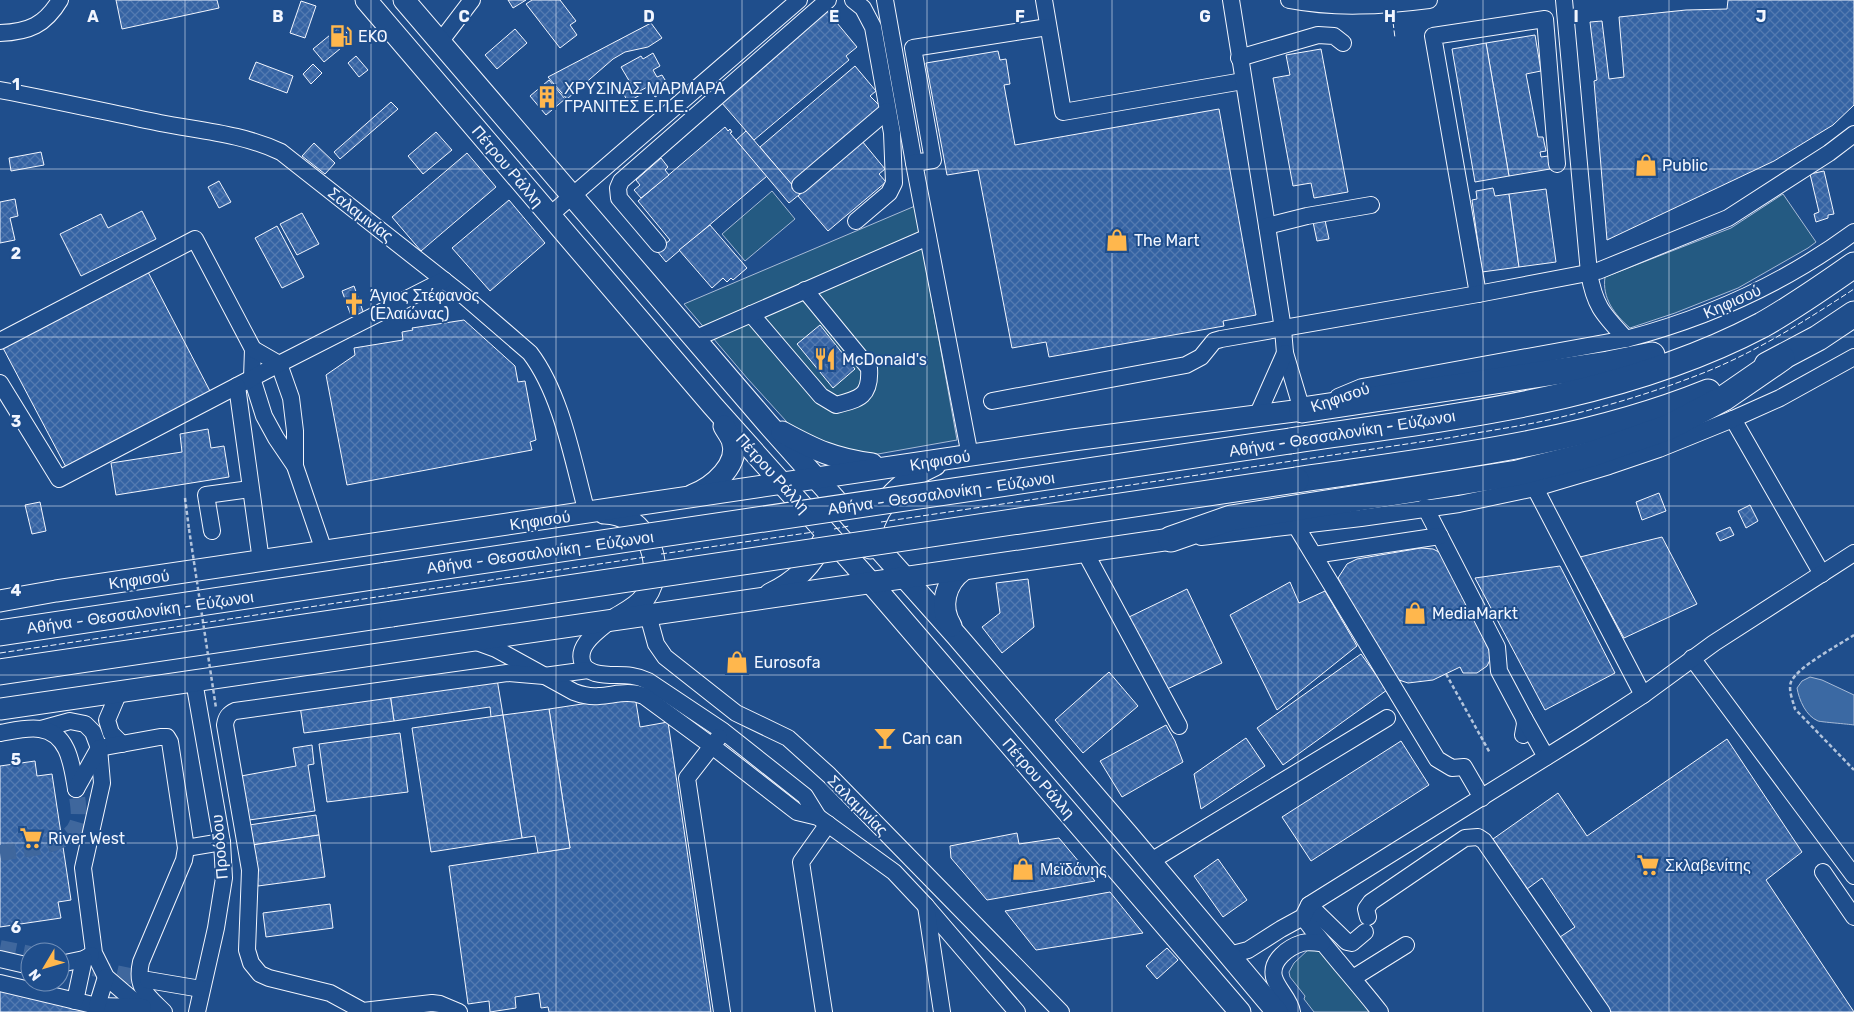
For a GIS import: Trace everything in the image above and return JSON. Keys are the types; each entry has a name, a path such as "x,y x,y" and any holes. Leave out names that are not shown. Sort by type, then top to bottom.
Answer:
{"highway":[{"name":"Αθήνα - Θεσσαλονίκη - Εύζωνοι","path":"0,633 1452,417 1552,399 1655,369 1728,341 1797,304 1854,265"},
{"path":"1171,539 1231,518 1517,473 1592,454 1669,427 1724,398 1782,358 1854,314"},
{"path":"1302,410 1608,364 1728,341"},
{"path":"0,672 1457,456 1550,440 1588,431 1706,393 1782,358"}],"main road":[{"name":"Πέτρου Ράλλη","path":"366,0 712,406 872,583 1240,1012"},
{"name":"Πέτρου Ράλλη","path":"404,0 767,423 956,635 1277,1012"},
{"path":"678,500 696,494 709,486 722,475 732,460 732,441 712,406"},
{"name":"Κηφισού","path":"0,601 56,591 970,456 1302,410"},
{"path":"767,423 824,453 850,461 897,467"},
{"path":"872,583 870,538 876,516 888,497 926,469 947,460 970,456"},
{"path":"758,599 782,588 803,572 818,553 827,534 826,499 817,479"},
{"path":"587,513 609,513 620,515 629,520 645,535 654,555 654,577 646,597 630,611 610,621"},
{"path":"0,709 1171,539"},
{"path":"956,635 944,611 945,599 949,586 957,574 963,570"}],"street":[{"path":"0,33 19,32 35,26 52,13 60,0"},
{"path":"440,42 472,0"},
{"path":"550,215 799,0"},
{"path":"658,244 621,201 618,195 618,188 624,177 828,0"},
{"path":"853,0 863,8 873,27 892,133 894,183 889,193 856,221"},
{"path":"885,0 970,456"},
{"path":"1044,0 1063,112 1243,81"},
{"path":"1231,0 1283,328 1285,352 1302,410"},
{"path":"1289,0 1319,5 1350,6 1398,4 1429,0"},
{"path":"1564,0 1589,273 1596,301 1604,315 1626,339"},
{"path":"1478,294 1433,36 1545,18 1557,164"},
{"path":"914,163 933,160 913,48 1048,27"},
{"path":"1240,58 1318,35 1334,36 1343,43"},
{"name":"Σαλαμινίας","path":"0,90 234,136 266,145 282,152 444,280 521,344 538,364 561,418 587,513"},
{"path":"800,185 887,111"},
{"path":"1553,114 1574,112"},
{"path":"659,121 671,136"},
{"path":"992,401 1186,364 1200,357 1214,341 1589,273 1728,218 1829,153 1854,134"},
{"path":"1267,226 1307,216 1371,205"},
{"name":"Κηφισού","path":"1302,410 1362,388 1626,339 1693,318 1732,303 1810,261 1854,232"},
{"path":"694,338 928,236"},
{"path":"0,341 195,239 253,349 252,378 264,416 295,466 324,552"},
{"path":"0,383 60,480 252,378 444,280"},
{"path":"751,314 821,396 836,405 854,400 864,393 870,383 869,368 805,290"},
{"path":"253,349 279,364 291,398 295,431 295,466"},
{"path":"1257,416 1285,352"},
{"path":"1171,539 1296,526 1425,507 1459,504 1535,488 1659,449 1733,420 1793,391 1854,356"},
{"path":"237,386 261,561"},
{"path":"1733,420 1822,574"},
{"path":"1535,488 1644,695"},
{"path":"212,531 206,495 250,489"},
{"path":"1425,507 1498,647 1499,671 1546,757"},
{"path":"1296,526 1437,760 1452,768 1464,767 1482,798"},
{"path":"1314,555 1440,536"},
{"path":"1085,552 1179,726"},
{"path":"1229,956 1248,950 1644,695 1692,658 1854,553"},
{"name":"Σαλαμινίας","path":"648,615 656,644 665,657 736,713 788,738 829,775 1061,1012"},
{"path":"588,670 582,661 582,651 588,641 610,621"},
{"path":"472,641 496,649 567,689 586,696 634,692 644,696 797,812 823,821 894,872 926,906 1017,1012"},
{"path":"1692,658 1854,876"},
{"path":"459,1012 440,1004 432,1003 364,1011 330,993 269,978 254,969 248,959 247,950 250,870 224,725 227,716 234,711 507,673 544,676 588,670 596,673 638,676 723,731 805,796 823,821"},
{"name":"Προόδου","path":"194,681 222,842 224,864 223,886 216,928 197,1012"},
{"path":"118,692 107,720 111,733 122,744"},
{"path":"1151,862 1387,718"},
{"path":"1523,735 1524,718"},
{"path":"0,733 41,729 70,721 85,724 93,732 99,748 102,783 83,868 89,956 75,1000"},
{"path":"41,729 54,734 66,747 70,756 76,789 99,748"},
{"path":"722,1012 687,778 723,731"},
{"path":"99,748 160,737 167,737 170,742 186,848 184,860 140,962 138,972 140,986 164,1012"},
{"path":"823,821 801,862 824,1012"},
{"path":"1306,911 1347,942 1352,943 1367,925 1366,909 1371,902 1465,838 1478,838 1484,841 1602,1012"},
{"path":"186,848 222,842"},
{"path":"1823,872 1854,918"},
{"path":"926,906 942,1012"},
{"path":"1306,911 1322,943 1380,1012"},
{"path":"1292,1012 1291,1006 1274,977 1275,965 1281,956 1296,946 1308,942 1322,943"},
{"path":"1353,978 1406,945"},
{"path":"70,961 89,956"},
{"path":"89,956 106,977 145,1009"},
{"path":"0,958 20,963"},
{"path":"97,1006 106,977"},
{"path":"148,980 201,990"},
{"path":"0,983 97,1006 145,1009"}],"path":[{"path":"185,498 216,708"},
{"path":"1854,635 1798,672 1790,683 1791,697 1796,709 1854,770"},
{"path":"1446,674 1490,752"}],"shaded area":[{"path":"772,191 795,219 745,261 722,234"},
{"path":"1783,194 1816,242 1808,248 1738,288 1675,313 1630,328 1610,305 1605,292 1605,277 1731,228"},
{"path":"915,206 957,440 878,454 844,450 796,432 684,304"},
{"path":"1810,677 1822,680 1854,695 1854,725 1818,721 1807,712 1799,698 1797,688 1802,681"},
{"path":"1309,949 1322,953 1371,1012 1314,1012 1304,999 1305,996 1290,977 1289,972 1294,963"}],"building":[{"path":"116,0 217,0 219,8 122,29"},
{"path":"508,0 526,0 513,8"},
{"path":"532,0 560,0 576,21 570,25 577,35 560,48 526,4"},
{"path":"1728,0 1854,0 1854,105 1833,125 1774,161 1607,240 1594,81 1597,80 1590,22 1602,21 1609,79 1624,77 1619,17 1686,10 1727,9"},
{"path":"301,1 316,6 305,38 290,33"},
{"path":"827,11 857,47 846,56 849,60 754,140 721,102"},
{"path":"651,23 662,38 648,47 625,52 613,59 567,99 548,77"},
{"path":"341,26 352,39 324,62 313,49"},
{"path":"515,29 527,43 497,69 485,55"},
{"path":"1535,35 1541,71 1526,74 1538,137 1543,137 1546,151 1540,152 1541,157 1548,156 1550,169 1509,176 1486,43"},
{"path":"1486,43 1509,176 1475,182 1452,49"},
{"path":"1321,49 1348,192 1314,198 1311,183 1293,186 1273,78 1290,75 1286,55"},
{"name":"The Mart","path":"998,51 1000,60 1006,59 1010,84 1004,85 1015,145 1219,109 1256,315 1223,321 1224,326 1049,357 1046,342 1012,348 978,170 947,175 926,63"},
{"path":"653,53 660,66 653,70 657,77 662,75 670,88 655,97 649,86 638,92 640,95 628,102 621,89 631,84 621,67 641,56 643,59"},
{"path":"356,56 368,70 359,77 348,63"},
{"path":"256,62 293,76 287,93 249,79"},
{"path":"313,64 322,73 311,84 303,74"},
{"path":"855,66 876,91 870,96 881,107 791,184 760,147"},
{"name":"ΧΡΥΣΙΝΑΣ ΜΑΡΜΑΡΑ ΓΡΑΝΙΤΕΣ Ε.Π.Ε.","path":"549,80 565,99 546,115 530,96"},
{"path":"391,102 398,109 340,159 334,152"},
{"path":"725,127 728,131 730,129 732,132 730,133 767,176 666,262 657,251 670,240 638,201"},
{"path":"746,131 800,194 789,203 736,140"},
{"path":"436,132 452,150 423,174 408,156"},
{"path":"862,141 885,169 879,174 886,182 828,231 798,196"},
{"path":"314,143 335,163 325,174 302,156"},
{"path":"41,152 44,165 11,171 9,158"},
{"path":"467,153 496,187 421,251 392,217"},
{"path":"661,158 668,167 665,170 669,175 641,198 634,190 640,185 636,180"},
{"path":"1824,171 1834,214 1828,215 1828,218 1816,222 1814,214 1819,212 1810,174"},
{"path":"219,181 231,202 219,208 208,187"},
{"path":"1493,188 1495,196 1509,194 1519,267 1482,272 1472,200 1477,199 1476,191"},
{"path":"1546,189 1556,262 1519,267 1509,194"},
{"path":"15,199 18,216 10,218 15,240 0,243 0,202"},
{"path":"509,200 545,243 490,291 452,248"},
{"path":"142,211 156,239 81,276 60,234 101,214 108,228"},
{"path":"302,213 319,244 297,255 280,224"},
{"path":"1325,220 1329,239 1317,241 1313,222"},
{"path":"710,225 747,268 733,280 731,278 727,282 723,278 712,288 679,250"},
{"path":"277,226 304,277 282,288 255,238"},
{"path":"148,272 211,393 67,469 3,348"},
{"name":"Άγιος Στέφανος (Ελαιώνας)","path":"354,286 365,317 353,321 342,291"},
{"path":"464,320 515,366 518,382 525,381 536,440 530,442 532,450 347,485 326,375 355,355 354,348 403,340 402,332 413,330 412,328"},
{"path":"820,325 855,369 833,388 797,344"},
{"path":"208,429 211,448 224,446 229,477 116,495 111,463 182,452 180,434"},
{"path":"1659,493 1666,511 1642,520 1636,502"},
{"path":"40,502 46,531 32,534 25,505"},
{"path":"1750,505 1758,521 1746,528 1738,511"},
{"path":"1730,527 1734,535 1720,541 1716,533"},
{"path":"1662,537 1697,604 1624,638 1580,557"},
{"name":"MediaMarkt","path":"1421,548 1433,549 1441,553 1492,656 1487,666 1477,673 1463,673 1460,667 1433,680 1408,683 1396,679 1389,672 1338,578 1347,564 1357,559"},
{"path":"1560,566 1615,673 1545,710 1475,578"},
{"path":"1028,579 1034,627 1002,653 982,627 1000,613 996,583"},
{"path":"1290,582 1299,603 1325,591 1357,646 1277,710 1230,615"},
{"path":"1187,589 1222,663 1165,690 1129,617"},
{"path":"1361,654 1387,690 1283,765 1257,728"},
{"path":"1109,672 1138,706 1083,753 1055,720"},
{"path":"497,679 503,715 491,717 490,707 394,721 390,694"},
{"path":"390,694 394,721 304,733 300,706"},
{"path":"635,696 640,727 668,722 711,1012 549,1012 548,1007 541,1008 539,993 515,997 516,1008 490,1012 489,1001 468,1004 449,866 570,848 549,709"},
{"path":"549,709 570,848 538,853 535,836 522,838 503,715"},
{"path":"503,715 522,838 431,852 412,728"},
{"path":"1166,725 1183,762 1122,797 1100,761"},
{"path":"400,733 408,792 327,802 319,744"},
{"path":"1246,738 1265,766 1201,809 1194,774"},
{"name":"Σκλαβενίτης","path":"1727,739 1802,852 1766,880 1854,1012 1611,1012 1560,937 1575,927 1542,878 1527,889 1493,839 1558,793 1587,836"},
{"path":"1401,741 1429,785 1311,861 1282,817"},
{"path":"312,745 314,764 308,765 315,811 249,820 241,776 296,766 293,748"},
{"name":"River West","path":"35,761 37,776 52,774 71,900 58,902 61,918 0,927 0,766"},
{"path":"316,815 319,835 252,845 249,825"},
{"name":"Μεϊδάνης","path":"1017,833 1019,844 1059,838 1095,881 987,900 951,858 950,846"},
{"path":"319,835 325,877 258,886 252,845"},
{"path":"1218,859 1247,900 1223,917 1194,876"},
{"path":"1110,892 1143,933 1036,950 1005,911"},
{"path":"330,904 333,928 266,937 263,913"},
{"path":"1167,948 1178,960 1157,979 1146,966"},
{"path":"0,989 106,1012 0,1012"}],"tunnel":[{"path":"0,853 44,846 65,838 72,832 79,816 76,789"},
{"path":"0,948 20,952"},
{"path":"70,963 148,980"}],"fence":[{"path":"1393,22 1395,38"},
{"path":"881,522 1454,437 1567,416 1642,395 1718,367 1778,336 1854,289"},
{"path":"834,529 849,526"},
{"path":"661,554 814,532"},
{"path":"0,653 646,557"}],"place":[{"name":"EKO","path":"341,36"},
{"name":"ΧΡΥΣΙΝΑΣ ΜΑΡΜΑΡΑ ΓΡΑΝΙΤΕΣ Ε.Π.Ε.","path":"547,97"},
{"name":"Public","path":"1646,165"},
{"name":"The Mart","path":"1117,240"},
{"name":"Άγιος Στέφανος (Ελαιώνας)","path":"354,304"},
{"name":"McDonald's","path":"825,359"},
{"name":"MediaMarkt","path":"1415,613"},
{"name":"Eurosofa","path":"737,662"},
{"name":"Can can","path":"885,738"},
{"name":"River West","path":"31,838"},
{"name":"Σκλαβενίτης","path":"1648,865"},
{"name":"Μεϊδάνης","path":"1023,869"}]}
